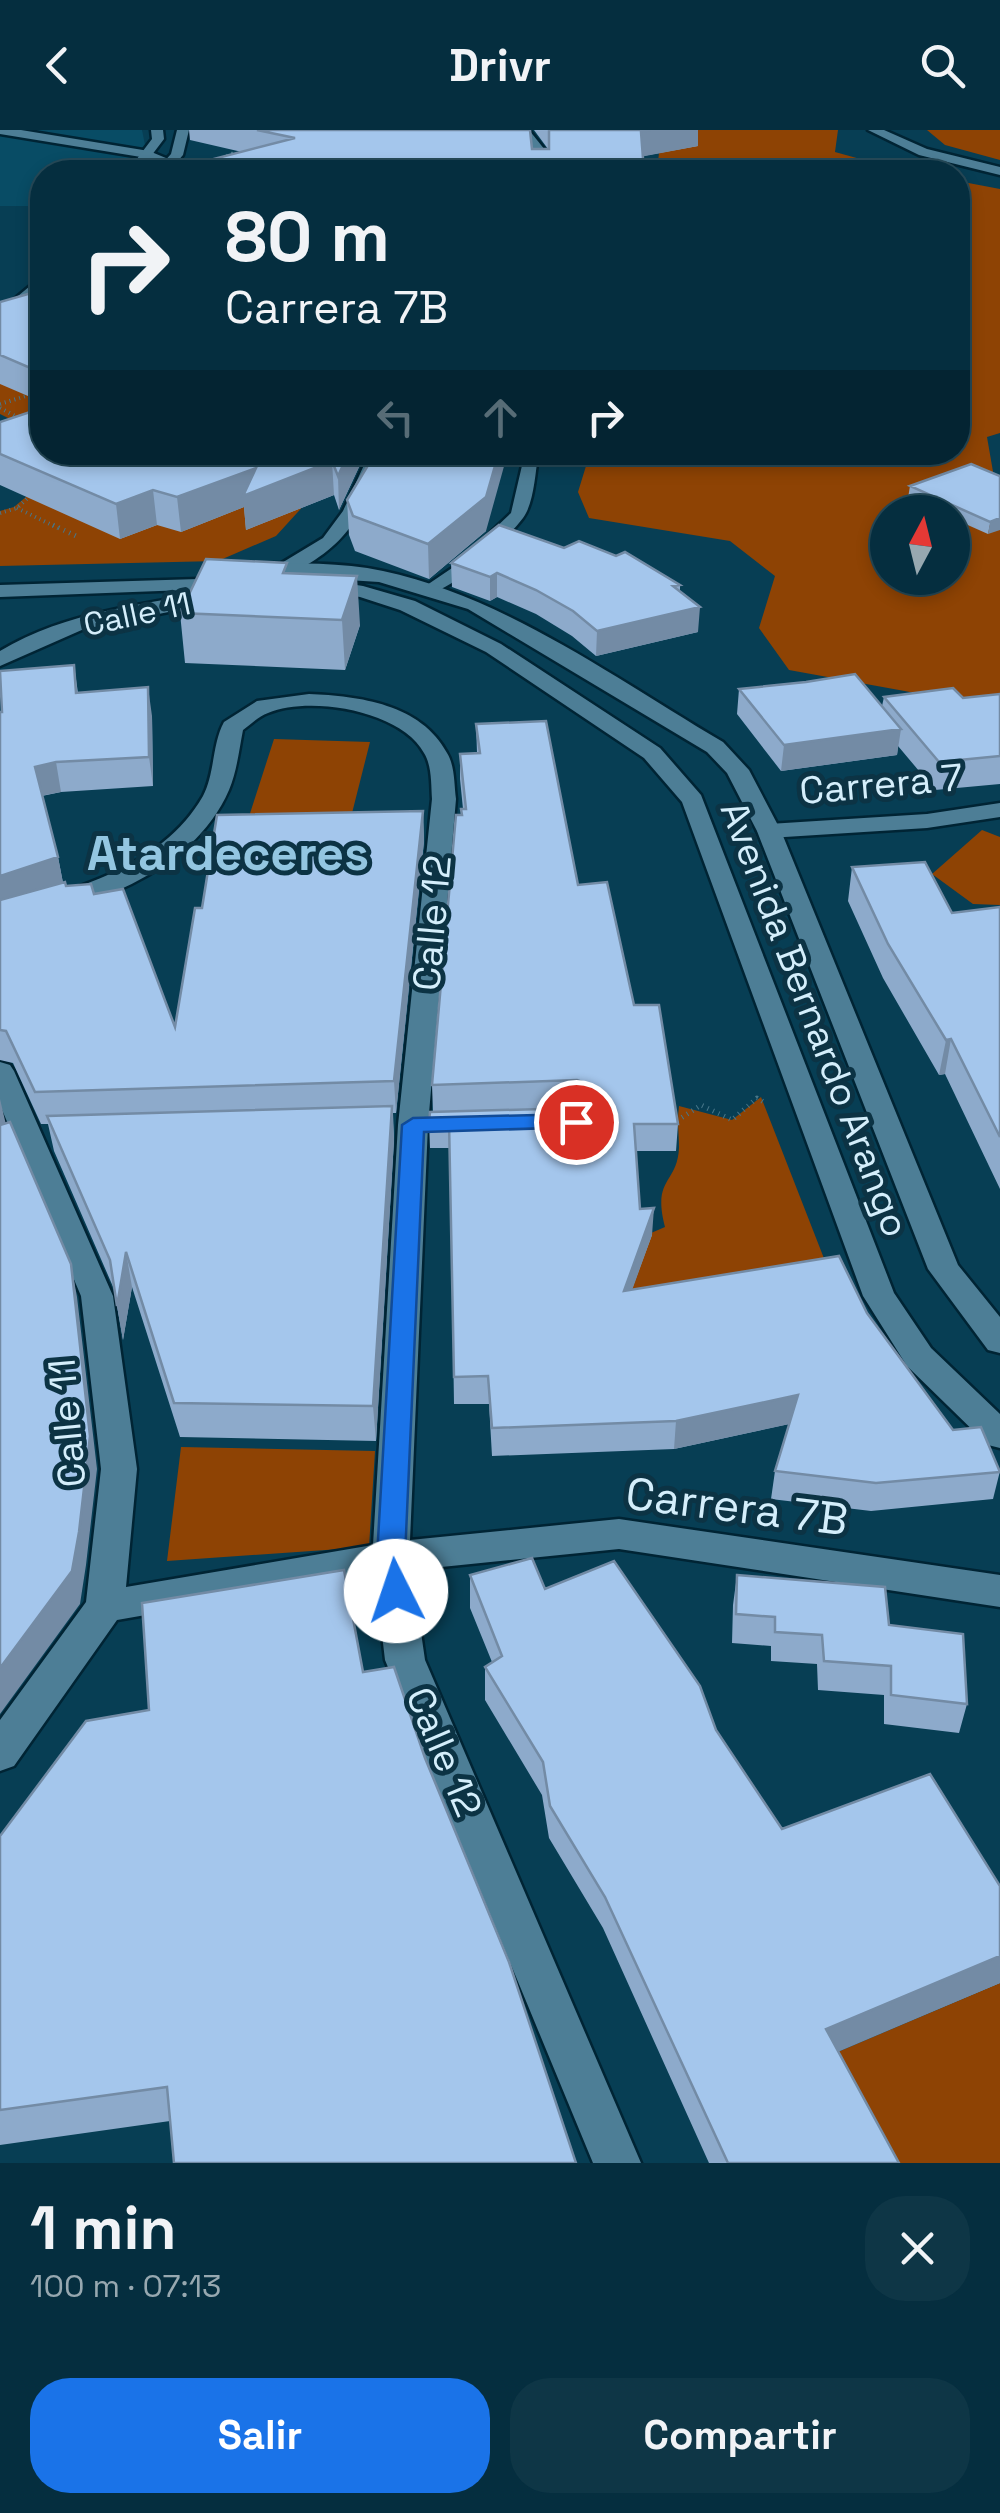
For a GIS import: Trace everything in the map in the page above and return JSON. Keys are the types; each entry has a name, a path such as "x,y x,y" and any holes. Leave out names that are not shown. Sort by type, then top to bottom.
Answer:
{"street":[{"path":"0,130 149,154 156,160"},
{"path":"144,160 158,140 157,130"},
{"path":"172,160 183,145 183,130"},
{"path":"524,130 539,150 539,160"},
{"path":"874,130 923,152 955,160"},
{"path":"970,164 1000,171"},
{"path":"3,293 30,278"},
{"path":"0,319 30,282"},
{"path":"283,575 330,542 352,512 373,465"},
{"name":"Avenida Bernardo Arango","path":"0,572 381,576 475,604 701,736 737,770 769,830 944,1269 1000,1341"},
{"name":"Avenida Bernardo Arango","path":"0,591 283,575 361,591 424,610 458,628 652,754 675,775 693,800 878,1296 919,1357 1000,1435"},
{"name":"Calle 11","path":"0,660 18,646 49,632 283,575"},
{"name":"Calle 12","path":"0,921 112,884 162,859 191,834 218,792 232,727 263,706 318,700 384,710 414,726 437,754 444,799 413,1125 391,1557 404,1660 617,2163"},
{"name":"Carrera 7","path":"769,830 926,822 1000,810"},
{"name":"Calle 11","path":"0,1072 14,1142 97,1296 119,1468 105,1606 0,1753"},
{"path":"375,1126 450,1124"},
{"path":"14,1142 66,1136"},
{"name":"Carrera 7B","path":"105,1606 391,1557 619,1534 1000,1591"}],"lane":[{"path":"433,589 462,569 518,514 529,465"}],"path":[{"path":"238,154 246,152"},
{"path":"0,406 30,395"},
{"path":"0,406 28,422"},
{"path":"0,513 17,508 34,492"},
{"path":"17,508 76,536"},
{"path":"660,1124 677,1124 701,1105 732,1120 756,1098 786,1114 802,1096"}],"shaded area":[{"path":"0,130 142,130 146,150 140,160 30,160 30,206 0,206"},
{"path":"666,130 838,130 835,152 864,160 658,160"},
{"path":"927,130 1000,130 1000,160 945,145"},
{"path":"970,183 1000,189 1000,433 987,437 1000,512 1000,701 965,702 789,670 759,628 775,576 730,541 589,518 578,492 586,465 970,465"},
{"path":"30,290 30,429 0,414 0,319"},
{"path":"33,491 307,502 276,536 218,561 0,566 0,511 14,507"},
{"path":"274,739 370,742 347,833 245,829"},
{"path":"982,830 1000,837 1000,905 973,904 932,874"},
{"path":"761,1097 834,1284 632,1290 644,1236 665,1227 661,1199 677,1160 679,1106 732,1120"},
{"path":"181,1447 375,1451 369,1547 167,1561"},
{"path":"1000,1983 1000,2163 875,2163 819,2060"}],"building":[{"path":"257,130 530,130 532,149 549,149 549,130 650,130 641,132 643,160 210,160 295,138"},
{"path":"30,293 30,368 0,355 0,302"},
{"path":"30,412 30,465 322,465 243,496 256,468 177,497 153,490 116,504 0,454 0,422"},
{"path":"368,465 495,465 486,497 428,544 353,516 347,500"},
{"path":"968,465 1000,476 1000,518 990,522 970,513 970,495 930,495 910,486"},
{"path":"499,525 564,548 579,541 616,556 625,552 680,585 673,586 700,607 597,631 573,611 536,590 497,573 490,577 451,563"},
{"path":"206,559 287,563 283,573 357,576 342,620 180,613"},
{"path":"74,665 76,693 148,687 149,757 56,762 35,767 58,857 0,876 0,671"},
{"path":"855,674 901,729 784,745 739,689 806,682"},
{"path":"953,688 963,698 1000,694 1000,756 939,762 884,697"},
{"path":"546,721 578,885 607,882 634,1005 659,1005 678,1124 634,1124 640,1209 654,1208 624,1291 839,1256 867,1313 953,1430 981,1427 1000,1472 876,1483 775,1471 798,1395 676,1421 492,1428 488,1376 454,1377 449,1121 429,1121 430,1112 577,1108 590,1103 596,1094 590,1085 577,1080 432,1085 456,815 462,815 461,809 466,809 460,754 480,753 476,724"},
{"path":"423,811 394,1081 35,1092 6,1031 0,1030 0,900 65,882 66,886 91,884 94,894 123,889 175,1027 195,908 202,908 217,815"},
{"path":"925,862 952,913 1000,907 1000,1137 951,1039 946,1040 888,944 852,867"},
{"path":"392,1106 373,1406 174,1403 126,1252 117,1306 110,1260 47,1116"},
{"path":"10,1122 71,1264 90,1436 72,1571 0,1668 0,1125"},
{"path":"532,1558 545,1589 614,1561 700,1686 716,1730 782,1829 930,1774 1000,1886 1000,1956 826,2029 899,2163 728,2163 605,1897 550,1806 543,1762 485,1667 502,1656 470,1575"},
{"path":"344,1570 363,1672 394,1667 425,1758 509,1962 576,2163 174,2163 167,2087 0,2110 0,1836 86,1721 149,1710 142,1603"},
{"path":"737,1575 885,1587 889,1625 963,1634 967,1704 891,1695 891,1666 824,1661 822,1635 775,1632 775,1617 736,1614"}],"district":[{"name":"Atardeceres","path":"228,853"}],"route":[{"path":"396,1591 391,1557 413,1125 576,1122"}]}
